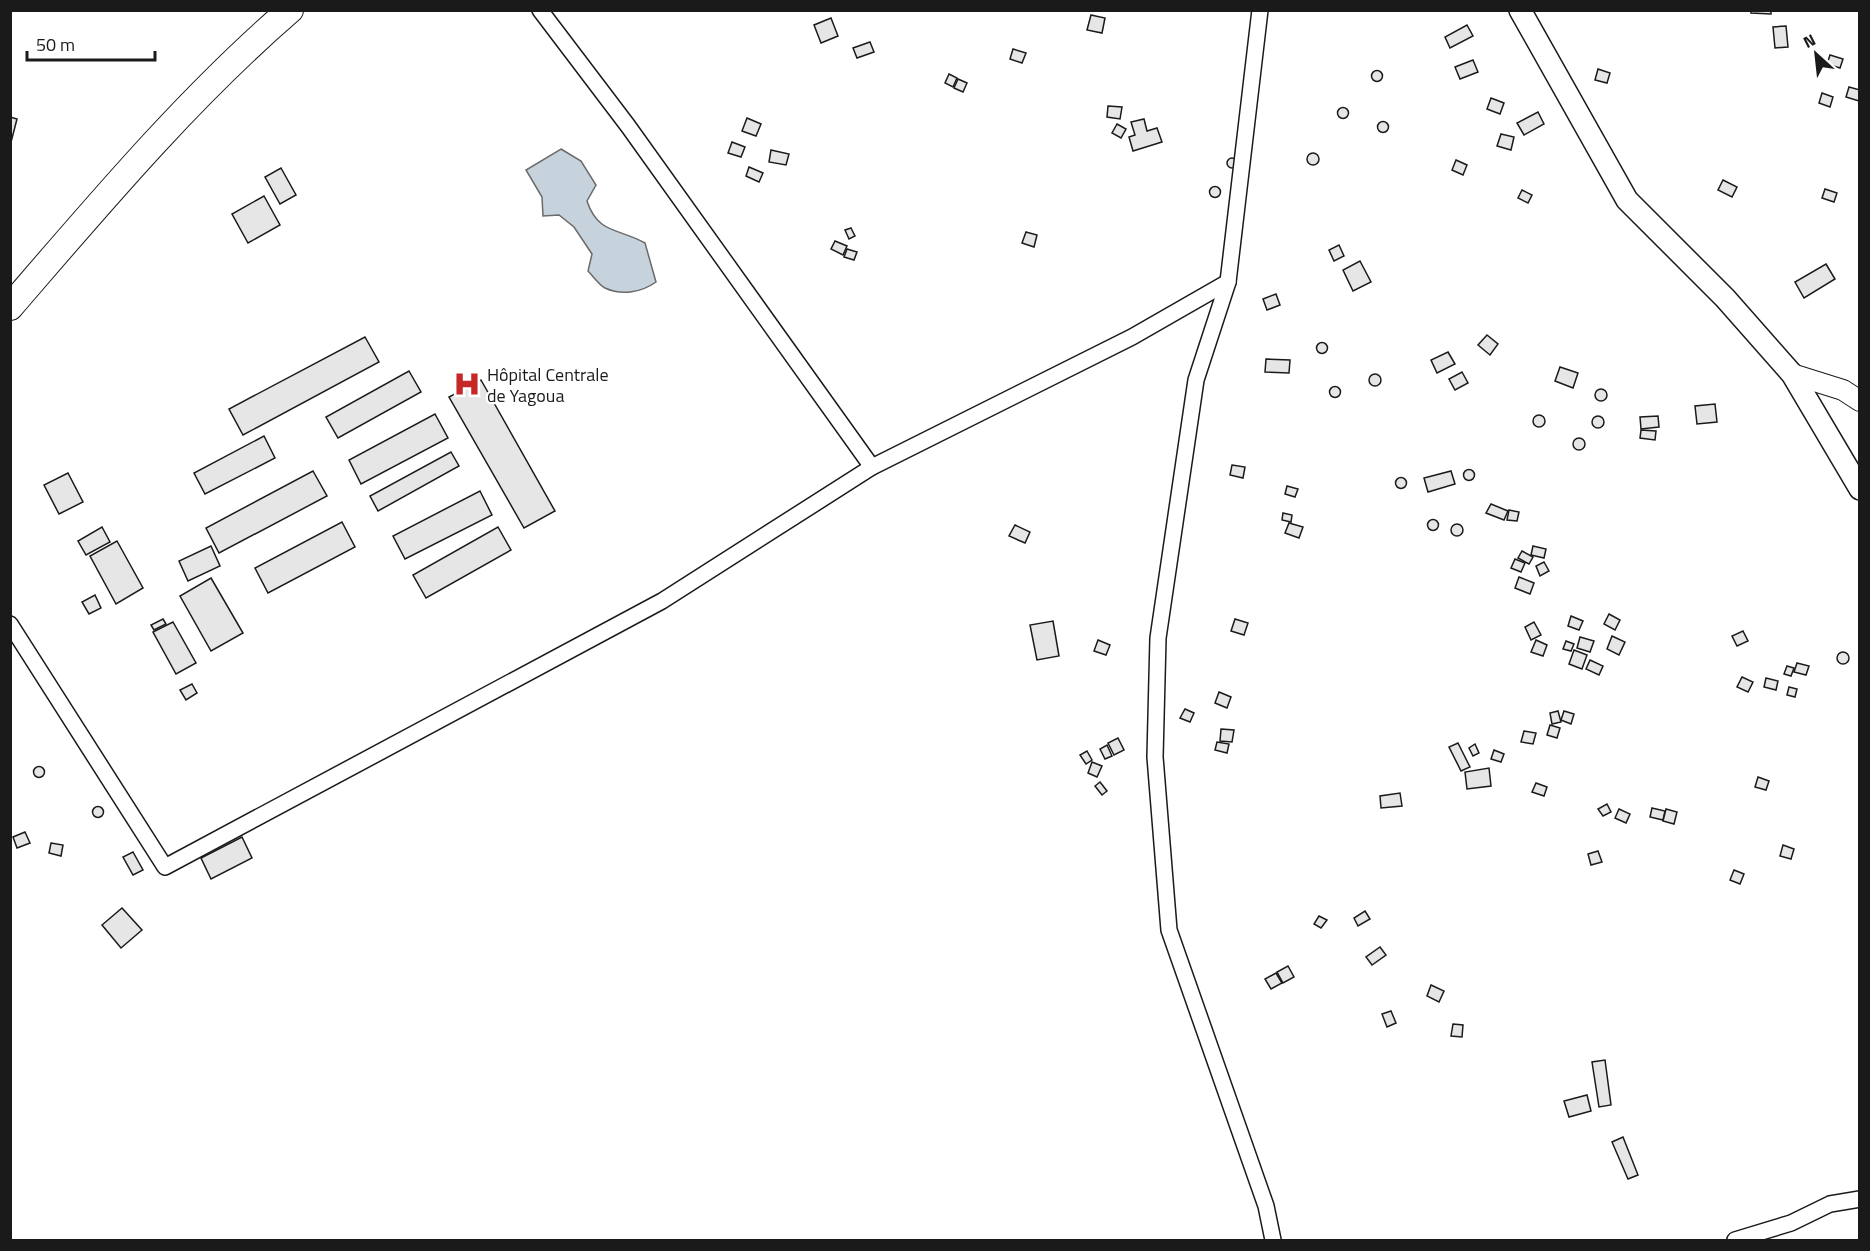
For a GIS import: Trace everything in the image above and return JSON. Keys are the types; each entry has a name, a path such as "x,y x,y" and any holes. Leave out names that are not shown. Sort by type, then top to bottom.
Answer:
{"highway":[{"path":"10,307 106,195 257,39 290,10"}],"main road":[{"path":"1520,10 1627,200 1725,298 1792,374 1860,489"}],"street":[{"path":"540,10 628,126 872,467"},
{"path":"1260,10 1228,282 1196,380 1158,638 1155,757 1169,930 1266,1206 1273,1240"},
{"path":"10,624 165,867 662,601 872,467 1132,337 1228,282"},
{"path":"1792,374 1843,390 1860,401"},
{"path":"1735,1240 1791,1223 1830,1204 1860,1199"}],"shaded area":[{"path":"561,149 581,161 596,185 587,201 597,219 610,229 645,243 656,282 632,292 618,292 605,288 588,271 592,254 574,227 559,215 543,216 542,197 526,170"}],"building":[{"path":"1751,10 1771,10 1771,14 1751,13"},
{"path":"1091,15 1105,18 1102,33 1087,30"},
{"path":"831,18 838,36 821,43 814,25"},
{"path":"1467,25 1473,36 1450,48 1445,37"},
{"path":"1786,26 1788,47 1775,48 1773,27"},
{"path":"870,42 874,52 857,58 853,48"},
{"path":"1013,49 1026,53 1022,63 1010,59"},
{"path":"1830,55 1843,59 1840,68 1827,64"},
{"path":"1473,60 1478,72 1460,79 1455,67"},
{"path":"1598,69 1610,73 1607,83 1595,80"},
{"path":"1377,70 1383,76 1377,82 1371,76"},
{"path":"949,74 957,78 953,87 945,83"},
{"path":"958,79 967,83 963,92 954,88"},
{"path":"1849,87 1860,90 1859,101 1846,97"},
{"path":"1822,93 1833,97 1830,107 1819,103"},
{"path":"1491,98 1504,103 1500,114 1487,109"},
{"path":"1108,106 1122,107 1120,119 1107,117"},
{"path":"1343,107 1349,113 1343,119 1337,113"},
{"path":"1538,112 1544,124 1524,135 1517,123"},
{"path":"10,117 17,119 10,146"},
{"path":"747,118 761,124 756,136 742,131"},
{"path":"1144,119 1147,131 1157,128 1162,142 1133,151 1129,137 1135,135 1131,122"},
{"path":"1383,121 1389,127 1383,133 1377,127"},
{"path":"1117,124 1126,129 1121,138 1112,133"},
{"path":"1501,134 1514,137 1511,150 1497,146"},
{"path":"732,142 745,147 741,157 728,153"},
{"path":"771,150 789,154 786,165 769,162"},
{"path":"1313,153 1319,159 1313,165 1307,159"},
{"path":"1232,158 1237,163 1232,168 1227,163"},
{"path":"1456,160 1467,165 1463,175 1452,170"},
{"path":"749,167 763,173 759,182 746,176"},
{"path":"281,168 296,195 280,204 265,177"},
{"path":"1723,180 1737,187 1732,197 1718,190"},
{"path":"1215,186 1221,192 1215,198 1209,192"},
{"path":"1825,189 1837,193 1834,202 1822,198"},
{"path":"1522,190 1532,195 1528,203 1518,198"},
{"path":"264,196 280,225 248,243 232,214"},
{"path":"851,228 855,236 849,239 845,230"},
{"path":"1026,232 1037,235 1034,247 1022,243"},
{"path":"835,241 847,246 843,255 831,249"},
{"path":"1339,245 1344,256 1334,261 1329,250"},
{"path":"847,249 857,252 854,260 844,257"},
{"path":"1360,261 1371,282 1353,291 1343,270"},
{"path":"1826,264 1835,279 1804,298 1795,282"},
{"path":"1276,294 1280,305 1267,310 1263,299"},
{"path":"1487,335 1498,344 1490,355 1478,345"},
{"path":"365,337 379,362 243,435 229,409"},
{"path":"1322,342 1328,348 1322,354 1316,348"},
{"path":"1448,352 1455,364 1437,373 1431,360"},
{"path":"1266,359 1290,360 1289,373 1265,372"},
{"path":"1560,367 1578,373 1573,388 1555,381"},
{"path":"409,371 421,392 338,438 326,417"},
{"path":"1462,372 1468,383 1455,390 1449,379"},
{"path":"1375,374 1381,380 1375,386 1369,380"},
{"path":"481,380 555,511 524,528 449,397"},
{"path":"1335,386 1341,392 1335,398 1329,392"},
{"path":"1601,389 1607,395 1601,401 1595,395"},
{"path":"1715,404 1717,422 1697,424 1695,406"},
{"path":"435,414 448,438 361,484 349,460"},
{"path":"1539,415 1545,421 1539,427 1533,421"},
{"path":"1598,416 1604,422 1598,428 1592,422"},
{"path":"1658,416 1659,427 1641,429 1640,417"},
{"path":"1641,430 1656,431 1655,440 1640,438"},
{"path":"264,436 275,458 205,494 194,473"},
{"path":"1579,438 1585,444 1579,450 1573,444"},
{"path":"451,452 459,466 378,511 370,496"},
{"path":"1232,465 1245,467 1243,478 1230,475"},
{"path":"1469,469 1475,475 1469,481 1463,475"},
{"path":"313,471 327,496 219,553 206,528"},
{"path":"1451,471 1455,484 1428,492 1424,478"},
{"path":"68,473 83,502 59,514 44,485"},
{"path":"1401,477 1407,483 1401,489 1395,483"},
{"path":"1287,486 1298,489 1295,497 1285,494"},
{"path":"480,491 492,515 405,559 393,536"},
{"path":"1491,504 1508,511 1504,520 1486,513"},
{"path":"1509,510 1519,512 1517,521 1507,520"},
{"path":"1283,513 1292,515 1291,522 1282,520"},
{"path":"1433,519 1439,525 1433,531 1427,525"},
{"path":"342,522 355,547 268,593 255,568"},
{"path":"1289,523 1303,527 1299,538 1285,533"},
{"path":"1457,524 1463,530 1457,536 1451,530"},
{"path":"1015,525 1030,532 1025,543 1009,536"},
{"path":"102,527 110,542 86,555 78,541"},
{"path":"498,527 511,550 426,598 413,575"},
{"path":"117,541 143,588 116,604 90,556"},
{"path":"211,546 220,566 188,581 179,561"},
{"path":"1533,546 1546,549 1544,558 1531,555"},
{"path":"1522,551 1533,557 1529,564 1518,558"},
{"path":"1515,559 1525,563 1521,572 1511,568"},
{"path":"1544,562 1549,571 1540,576 1536,566"},
{"path":"1519,577 1534,583 1530,594 1515,588"},
{"path":"211,578 243,633 211,651 180,596"},
{"path":"95,595 101,608 89,614 82,602"},
{"path":"1609,614 1620,620 1615,630 1604,624"},
{"path":"1571,616 1583,621 1579,630 1568,626"},
{"path":"163,619 166,624 154,630 151,625"},
{"path":"1235,619 1248,623 1244,635 1231,631"},
{"path":"1053,621 1059,656 1037,660 1030,625"},
{"path":"173,622 196,663 176,674 153,632"},
{"path":"1534,622 1541,635 1531,640 1525,627"},
{"path":"1743,631 1748,641 1737,646 1732,636"},
{"path":"1612,636 1625,642 1619,655 1607,649"},
{"path":"1580,637 1594,641 1590,652 1577,648"},
{"path":"1098,640 1110,645 1106,655 1094,651"},
{"path":"1536,640 1547,645 1543,656 1531,652"},
{"path":"1566,641 1574,644 1571,651 1563,649"},
{"path":"1574,650 1587,655 1582,669 1569,664"},
{"path":"1843,652 1849,658 1843,664 1837,658"},
{"path":"1590,660 1603,666 1599,675 1586,669"},
{"path":"1797,663 1809,666 1806,675 1794,672"},
{"path":"1787,666 1794,668 1791,676 1784,674"},
{"path":"1742,677 1753,682 1748,692 1737,687"},
{"path":"1766,678 1778,681 1776,690 1764,687"},
{"path":"192,684 197,693 186,700 180,690"},
{"path":"1789,687 1797,689 1795,697 1787,695"},
{"path":"1219,692 1231,697 1227,708 1215,703"},
{"path":"1185,709 1194,713 1190,722 1180,718"},
{"path":"1558,711 1561,722 1552,724 1550,713"},
{"path":"1564,711 1574,714 1571,724 1561,720"},
{"path":"1550,725 1560,728 1557,738 1547,735"},
{"path":"1221,729 1234,730 1232,742 1220,741"},
{"path":"1524,731 1536,733 1533,744 1521,742"},
{"path":"1118,738 1124,750 1114,755 1108,743"},
{"path":"1217,742 1229,744 1227,753 1215,750"},
{"path":"1458,743 1470,767 1461,771 1449,747"},
{"path":"1475,744 1479,753 1473,756 1469,748"},
{"path":"1107,745 1112,756 1105,759 1100,749"},
{"path":"1494,750 1504,754 1501,762 1491,759"},
{"path":"1087,751 1092,760 1086,764 1080,755"},
{"path":"1092,762 1102,766 1097,777 1088,773"},
{"path":"39,767 43,768 43,776 39,777 35,776 34,772 35,768"},
{"path":"1489,768 1491,786 1467,789 1465,772"},
{"path":"1758,777 1769,781 1766,790 1755,787"},
{"path":"1100,782 1107,791 1102,795 1095,786"},
{"path":"1536,783 1547,787 1544,796 1532,792"},
{"path":"1400,793 1402,806 1381,808 1380,796"},
{"path":"1607,804 1611,812 1603,816 1598,809"},
{"path":"98,807 102,808 102,816 98,817 94,816 93,812 94,808"},
{"path":"1652,808 1665,811 1663,820 1650,817"},
{"path":"1619,809 1630,814 1626,823 1615,818"},
{"path":"1666,809 1677,812 1674,824 1663,821"},
{"path":"25,832 30,843 17,848 13,837"},
{"path":"242,837 252,858 211,879 201,858"},
{"path":"51,843 63,845 61,856 49,853"},
{"path":"1783,845 1794,849 1791,859 1780,856"},
{"path":"1598,851 1602,862 1591,865 1588,854"},
{"path":"133,852 143,870 133,875 123,857"},
{"path":"1734,870 1744,874 1740,884 1730,880"},
{"path":"122,908 142,930 121,948 102,925"},
{"path":"1365,911 1370,919 1358,926 1354,918"},
{"path":"1319,916 1327,920 1321,928 1314,924"},
{"path":"1380,947 1386,955 1372,965 1366,957"},
{"path":"1288,966 1294,977 1283,983 1277,972"},
{"path":"1276,973 1282,983 1271,989 1265,979"},
{"path":"1431,985 1444,991 1439,1002 1427,996"},
{"path":"1391,1011 1396,1023 1387,1027 1382,1014"},
{"path":"1453,1024 1463,1025 1462,1037 1451,1036"},
{"path":"1605,1060 1611,1105 1599,1107 1592,1062"},
{"path":"1587,1095 1591,1111 1569,1117 1564,1101"},
{"path":"1623,1137 1638,1175 1628,1179 1612,1142"}],"place":[{"name":"Hôpital Centrale de Yagoua","path":"467,384"}]}
